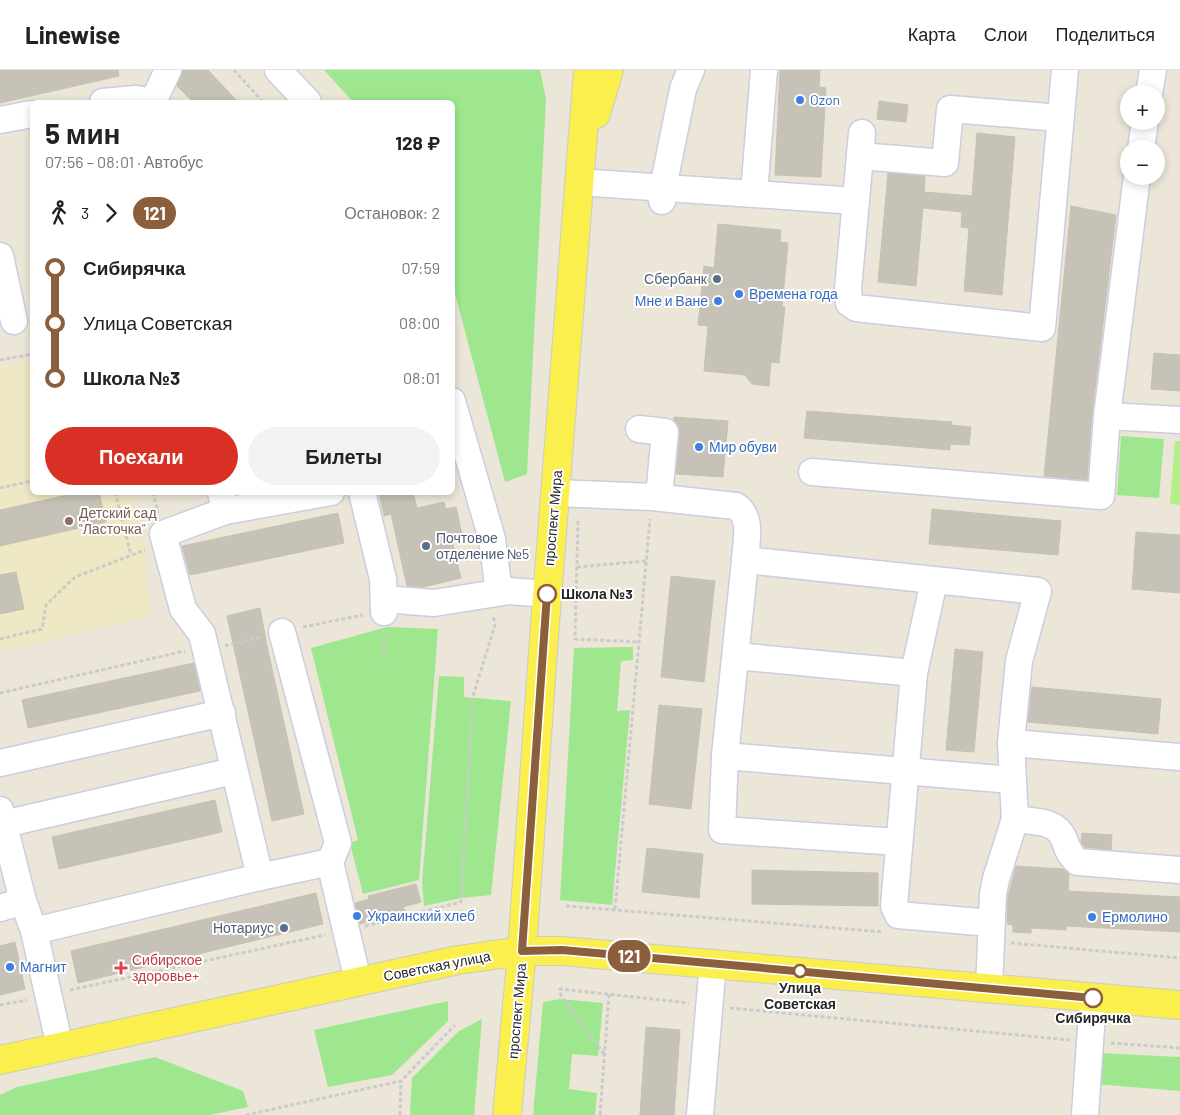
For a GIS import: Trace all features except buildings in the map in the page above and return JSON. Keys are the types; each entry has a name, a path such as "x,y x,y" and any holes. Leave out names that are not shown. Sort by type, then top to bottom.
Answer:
{"main road":[{"path":"570,70 579,176"},
{"name":"проспект Мира","path":"507,1115 522,951 547,594 588,70"},
{"path":"579,176 609,70"},
{"name":"Советская улица","path":"0,1060 458,960 522,951 562,950 1180,1005"}],"lane":[{"path":"154,100 168,70"},
{"path":"278,70 306,100"},
{"path":"662,195 683,89 691,70"},
{"path":"754,193 764,70"},
{"path":"1060,118 950,109 945,163 861,144 848,303 856,308 1042,328 1065,70"},
{"path":"1150,85 1153,70"},
{"path":"125,100 142,100"},
{"path":"0,120 30,114"},
{"path":"579,176 662,195 754,193 856,201"},
{"path":"812,472 1101,496 1107,416 1135,185"},
{"path":"0,256 14,321"},
{"path":"455,411 492,538 493,593"},
{"path":"1107,416 1180,420"},
{"path":"639,429 665,432 656,497"},
{"path":"556,493 656,497 736,506 743,511 748,520 725,756 722,830 898,842"},
{"path":"260,877 233,771 222,713 202,634 183,609 163,534 223,502 299,495"},
{"path":"363,495 383,579 384,606 434,603 509,591 547,594"},
{"path":"745,560 1038,591 1018,661 1011,743 1014,819 996,879 991,932 989,988"},
{"path":"934,581 914,673 894,906 898,915 991,932"},
{"path":"282,632 338,843 330,862 358,981"},
{"path":"736,656 914,673"},
{"path":"0,763 222,713"},
{"path":"1011,743 1180,757"},
{"path":"725,756 1012,780"},
{"path":"60,1047 34,930 11,904 2,817 233,771"},
{"path":"1014,819 1052,824 1061,832 1070,856 1078,862 1180,870"},
{"path":"34,930 330,862"},
{"path":"700,1115 712,963"},
{"path":"1085,1115 1093,998"}],"path":[{"path":"234,70 261,100"},
{"path":"0,360 30,354"},
{"path":"0,488 30,481"},
{"path":"116,495 131,555"},
{"path":"615,909 647,561 656,497"},
{"path":"0,639 42,629 46,605 75,577 145,550 163,534"},
{"path":"577,567 647,561"},
{"path":"0,1005 347,931 461,902 473,696 495,625 493,593"},
{"path":"384,606 384,663"},
{"path":"576,618 575,639 639,642"},
{"path":"566,906 892,932"},
{"path":"991,932 1180,958"},
{"path":"604,1054 561,996 560,989 1090,1042 1180,1048"},
{"path":"600,1115 609,994"},
{"path":"246,1115 401,1081 455,1025"},
{"path":"400,1115 401,1081"}],"shaded area":[{"name":"Детский сад \"Ласточка\"","path":"30,361 30,495 131,495 145,550 150,616 0,652 0,367"}],"green space":[{"path":"324,70 540,70 546,99 527,474 505,482 455,294 455,100 351,100"},
{"path":"1121,436 1164,439 1159,498 1117,495"},
{"path":"1175,441 1180,441 1180,505 1170,504"},
{"path":"387,627 438,629 419,880 363,894 350,843 358,840 311,648"},
{"path":"633,647 633,660 621,661 617,711 630,710 612,905 560,900 574,648"},
{"path":"439,676 464,677 464,697 511,701 491,895 461,898 424,906 422,883"},
{"path":"560,999 603,1003 598,1056 572,1054 569,1089 597,1093 595,1115 533,1115 543,1002"},
{"path":"448,1001 448,1021 392,1075 328,1087 314,1030"},
{"path":"482,1019 474,1115 410,1115 412,1078 459,1031"},
{"path":"1098,1053 1180,1057 1180,1091 1095,1084"},
{"path":"155,1057 243,1091 248,1107 210,1115 0,1115 0,1095 17,1087"}],"bus line":[{"name":"121","path":"547,594 522,951 562,950 1093,998"}],"place":[{"name":"Ozon","path":"800,100"},
{"name":"Сбербанк","path":"717,279"},
{"name":"Времена года","path":"739,294"},
{"name":"Мне и Ване","path":"718,301"},
{"name":"Мир обуви","path":"699,447"},
{"name":"Детский сад \"Ласточка\"","path":"69,521"},
{"name":"Почтовое отделение №5","path":"426,546"},
{"name":"Школа №3","path":"547,594"},
{"name":"Украинский хлеб","path":"357,916"},
{"name":"Ермолино","path":"1092,917"},
{"name":"Нотариус","path":"284,928"},
{"name":"Магнит","path":"10,967"},
{"name":"Сибирское здоровье+","path":"121,968"},
{"name":"Улица Советская","path":"800,971"},
{"name":"Сибирячка","path":"1093,998"}]}
